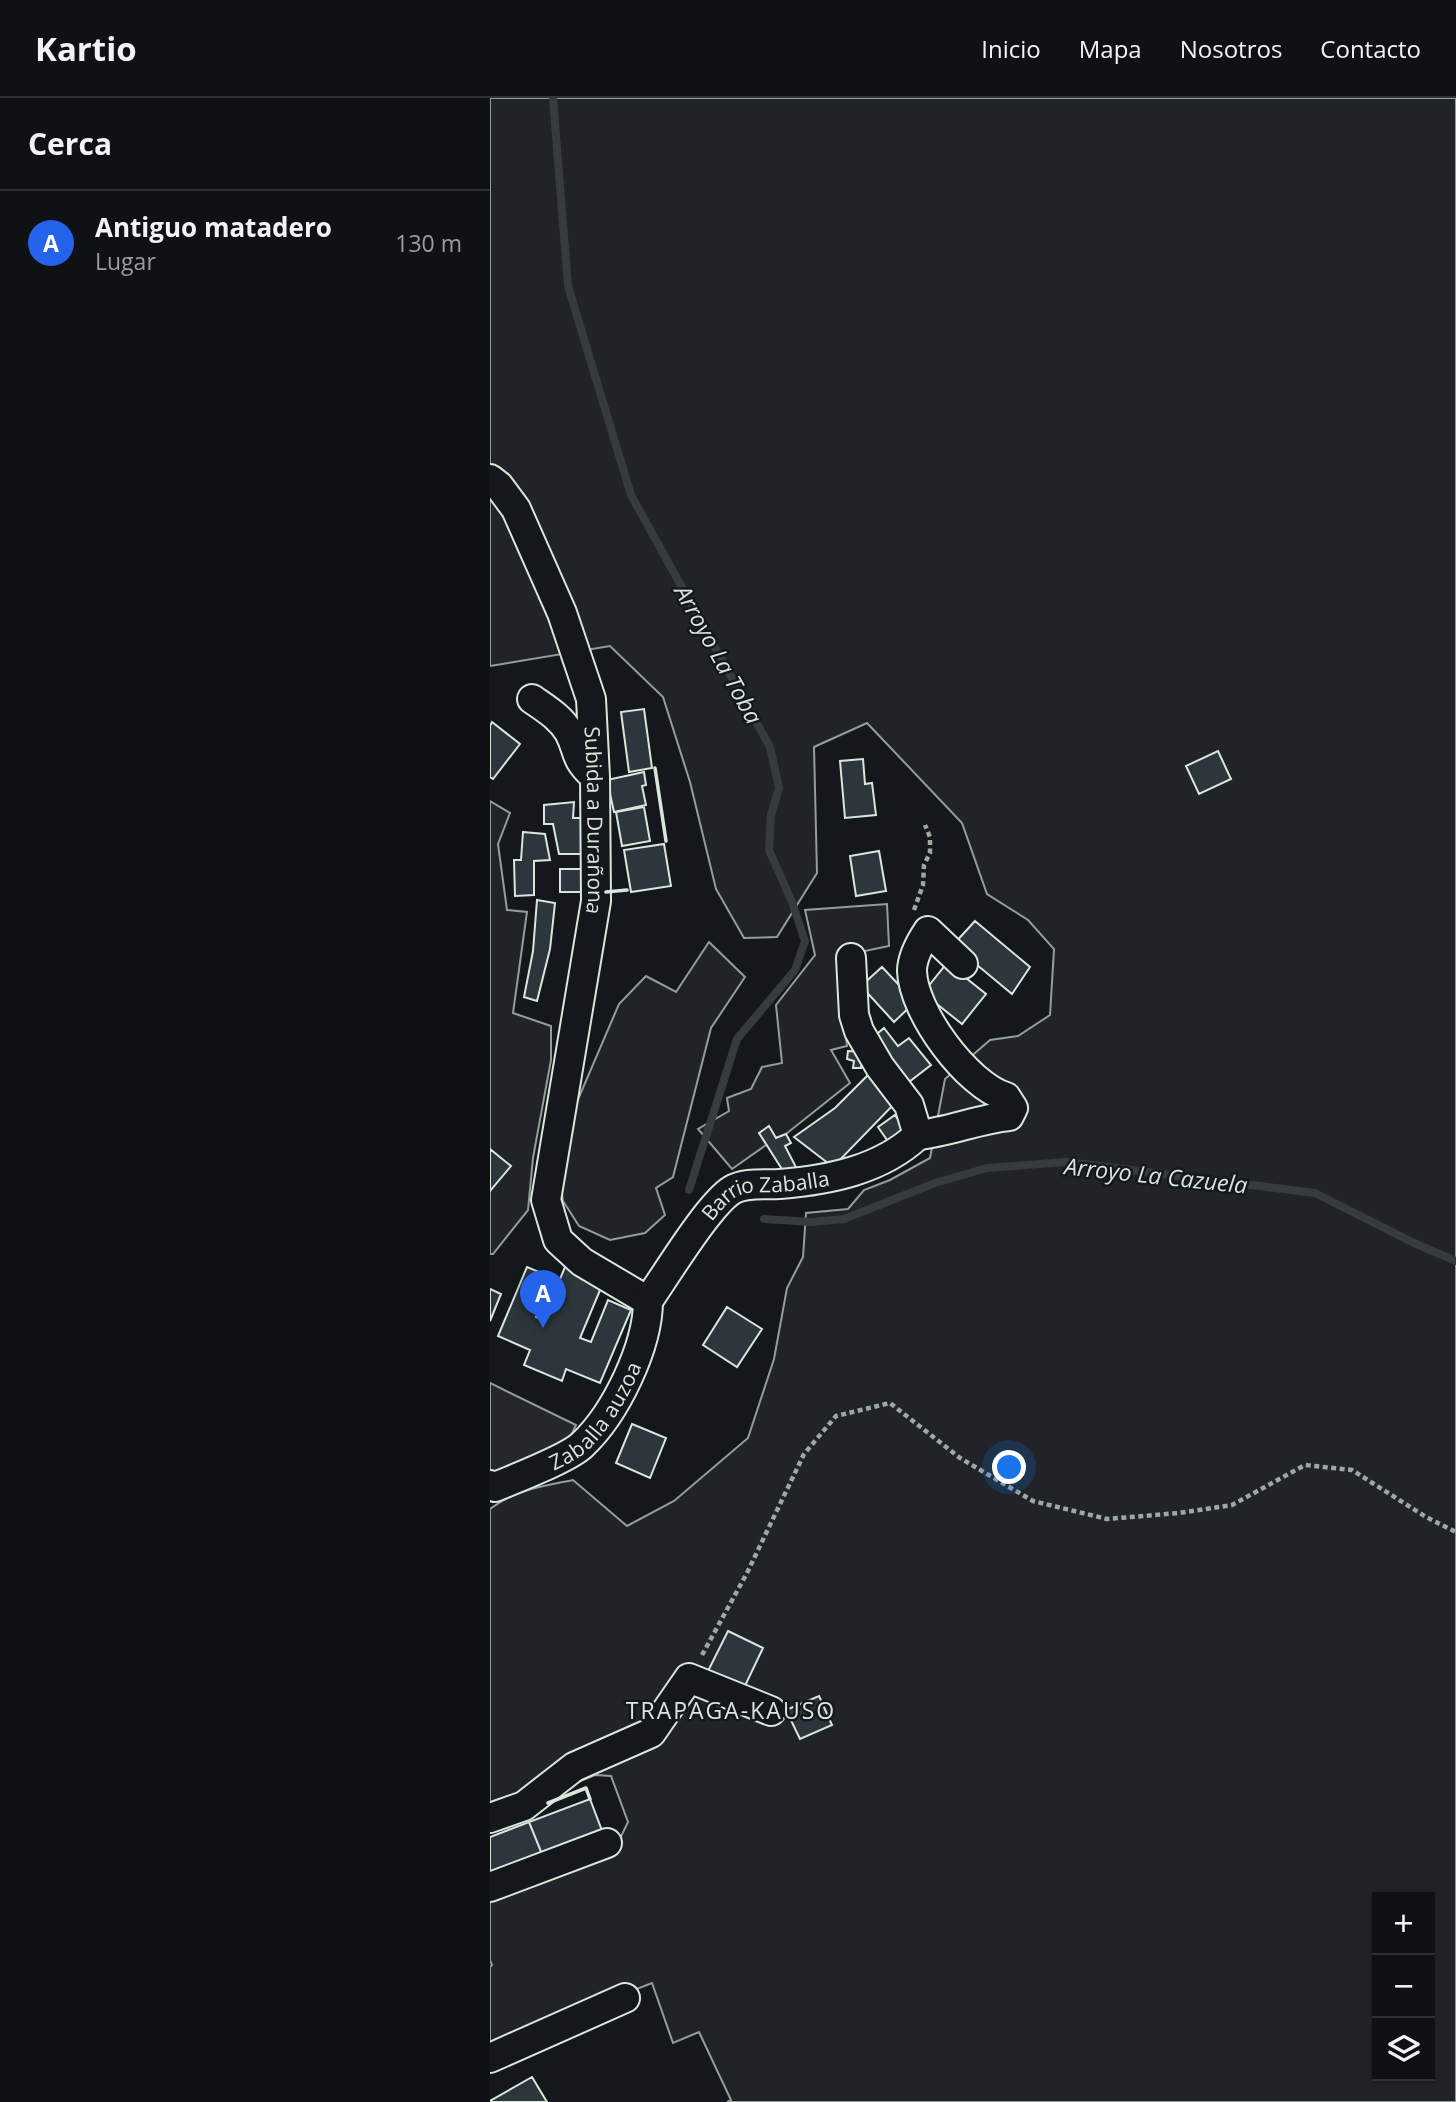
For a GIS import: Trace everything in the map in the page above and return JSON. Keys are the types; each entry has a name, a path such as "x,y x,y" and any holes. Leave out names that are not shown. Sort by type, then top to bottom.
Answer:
{"street":[{"name":"Subida a Durañona","path":"490,479 499,486 516,509 562,613 591,699 596,901 546,1200 558,1240 582,1262 648,1301"},
{"path":"532,699 559,718 570,734 582,765 595,777"},
{"name":"Barrio Zaballa","path":"648,1301 715,1205 733,1189 842,1175 885,1159 902,1150 918,1135 943,1131 977,1120 1009,1116 1013,1108 1006,1097 993,1093 963,1065 941,1040 916,995 912,970 914,955 928,931 963,964"},
{"path":"851,958 854,1015 859,1031 880,1067 909,1105 918,1135"},
{"name":"Zaballa auzoa","path":"490,1485 495,1487 581,1446 608,1413 625,1380 648,1321 648,1301"},
{"path":"490,1818 524,1806 574,1767 651,1733 689,1678 771,1712"},
{"path":"490,1887 607,1843"},
{"path":"490,2058 625,1998"}],"path":[{"path":"911,918 923,885 924,865 930,853 930,837 925,825"},
{"path":"689,1678 747,1573 804,1454 836,1416 890,1403 960,1458 1033,1501 1107,1519 1232,1505 1305,1465 1352,1470 1426,1517 1456,1532"}],"shaded area":[{"path":"490,98 1456,98 1456,2102 727,2102 731,2100 699,2032 673,2043 652,1983 490,2046 490,1897 616,1847 628,1822 611,1776 595,1775 526,1804 490,1809 490,1509 519,1493 573,1480 627,1526 674,1501 748,1438 774,1359 787,1288 803,1257 806,1213 848,1209 864,1190 890,1180 930,1158 945,1079 990,1040 1018,1036 1050,1015 1054,949 1028,920 987,894 962,823 867,723 814,747 817,873 777,937 744,938 716,889 690,782 663,697 610,646 490,666"},
{"path":"490,801 510,813 498,844 507,910 527,912 513,1013 551,1026 551,1060 533,1158 528,1210 493,1254 490,1254"},
{"path":"887,904 889,946 841,956 847,1046 831,1050 850,1083 786,1134 732,1169 698,1129 729,1111 727,1098 751,1089 762,1067 782,1063 776,1005 815,955 805,910"},
{"path":"709,942 745,977 711,1028 673,1177 656,1188 665,1215 645,1233 610,1240 579,1226 563,1201 558,1171 570,1118 619,1004 646,976 676,992"},
{"path":"490,1383 576,1425 568,1442 537,1453 497,1478 490,1475"}],"building":[{"path":"644,709 652,768 629,772 621,712"},
{"path":"492,722 520,744 493,779 490,777"},
{"path":"1218,751 1231,779 1199,794 1186,766"},
{"path":"863,759 865,784 872,783 876,815 845,818 840,761"},
{"path":"644,772 646,785 642,786 646,805 614,812 607,780"},
{"path":"574,802 573,818 583,818 583,854 559,854 553,824 544,824 544,805"},
{"path":"644,807 650,841 622,846 616,812"},
{"path":"523,832 545,834 550,860 534,861 534,895 515,896 514,860 521,860"},
{"path":"664,844 671,886 631,892 624,850"},
{"path":"879,851 886,891 856,896 850,856"},
{"path":"560,869 582,869 582,892 560,892"},
{"path":"537,900 555,903 550,949 537,1001 524,997 533,951"},
{"path":"975,921 1030,967 1012,994 953,945"},
{"path":"947,963 986,994 962,1024 923,993"},
{"path":"882,967 915,1002 894,1022 861,986"},
{"path":"884,1028 898,1046 909,1038 931,1065 905,1085 870,1040"},
{"path":"848,1051 863,1052 861,1068 853,1068 854,1061 847,1059"},
{"path":"873,1070 898,1100 833,1167 794,1137 835,1108"},
{"path":"895,1115 909,1135 892,1147 878,1127"},
{"path":"769,1126 776,1138 786,1134 791,1143 785,1146 799,1173 785,1174 759,1133"},
{"path":"490,1149 511,1166 490,1191"},
{"path":"527,1267 553,1278 536,1317 543,1320 565,1267 603,1283 580,1338 591,1342 608,1300 631,1310 600,1383 566,1369 562,1381 524,1365 530,1350 498,1336"},
{"path":"490,1289 501,1294 490,1321"},
{"path":"727,1307 762,1329 737,1367 703,1345"},
{"path":"632,1424 666,1438 650,1478 616,1463"},
{"path":"728,1631 763,1648 743,1690 707,1673"},
{"path":"819,1696 832,1725 800,1739 786,1710"},
{"path":"590,1799 604,1836 544,1859 529,1822"},
{"path":"529,1822 544,1859 490,1880 490,1837"},
{"path":"532,2077 547,2102 490,2102 490,2101"}],"waterway":[{"name":"Arroyo La Toba","path":"553,98 568,286 631,495 770,747 779,788 771,815 769,850 792,902 805,941 795,970 737,1039 689,1190"},
{"name":"Arroyo La Cazuela","path":"764,1219 812,1222 844,1219 935,1183 987,1168 1067,1162 1315,1193 1456,1261"}],"wall":[{"path":"655,768 666,841"},
{"path":"606,892 627,890"},
{"path":"548,1803 586,1788 590,1799"}],"place":[{"name":"Antiguo matadero","path":"543,1328"}],"district":[{"name":"TRAPAGA-KAUSO","path":"731,1710"}]}
